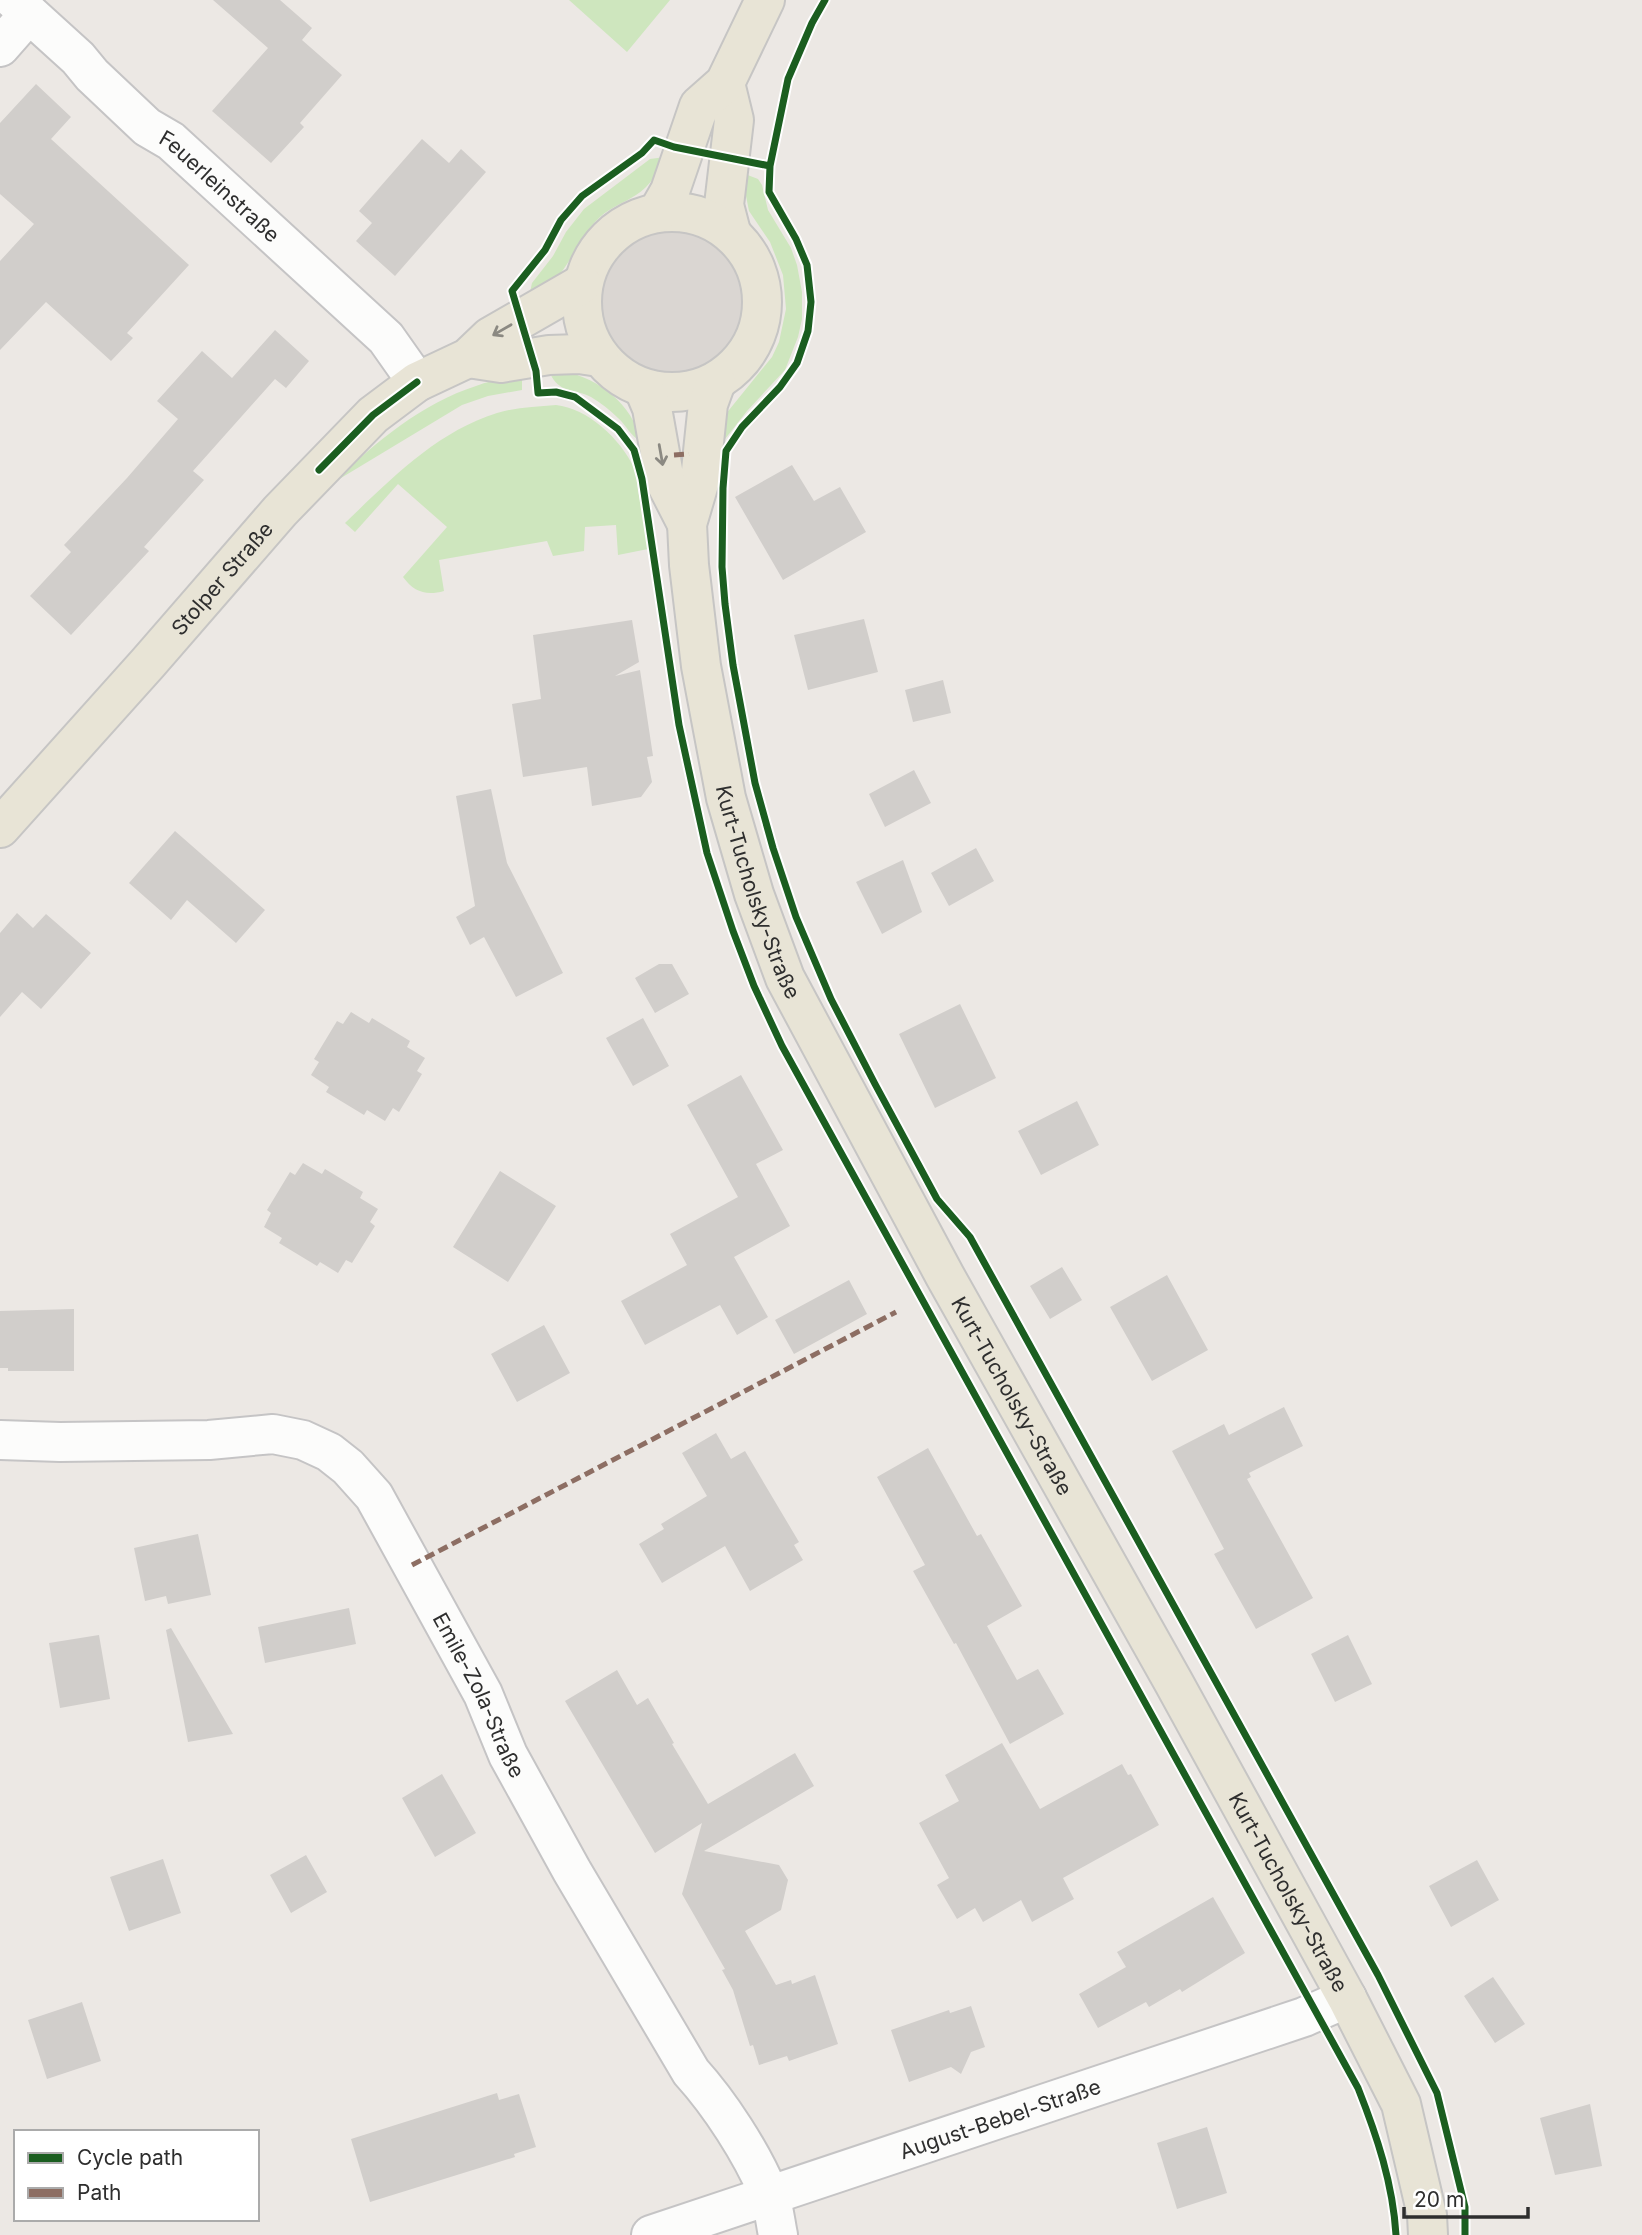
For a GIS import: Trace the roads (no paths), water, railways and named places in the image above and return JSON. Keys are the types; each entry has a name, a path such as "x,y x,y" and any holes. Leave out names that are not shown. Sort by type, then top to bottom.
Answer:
{"main road":[{"path":"659,212 670,191 699,106 725,83 765,0"},
{"path":"725,83 734,120 724,205 731,232"},
{"path":"659,212 696,214 731,232 753,260 762,293 759,328 742,359 716,382 688,392 644,389 619,377 599,357 586,334 583,322 582,284 597,250 624,224 659,212"},
{"name":"Stolper Straße","path":"0,828 280,511 373,415 417,382 468,358 490,337 582,284"},
{"path":"468,358 500,363 550,355 579,354 599,357"},
{"name":"Kurt-Tucholsky-Straße","path":"716,382 708,404 700,480 687,524 689,565 701,666 726,798 754,894 785,978 939,1265 1347,1998 1401,2105 1427,2215 1428,2235"},
{"name":"Kurt-Tucholsky-Straße","path":"644,389 652,408 665,481 687,524"}],"street":[{"path":"0,47 21,7"},
{"name":"Feuerleinstraße","path":"21,7 78,58 92,75 147,127 171,141 339,293 386,338 417,382"},
{"name":"Emile-Zola-Straße","path":"0,1440 209,1440 272,1434 303,1440 329,1452 348,1467 374,1496 483,1694 508,1755 572,1871 691,2072 711,2094 769,2194 778,2235"},
{"name":"August-Bebel-Straße","path":"651,2235 1304,2017 1347,1998"}]}
